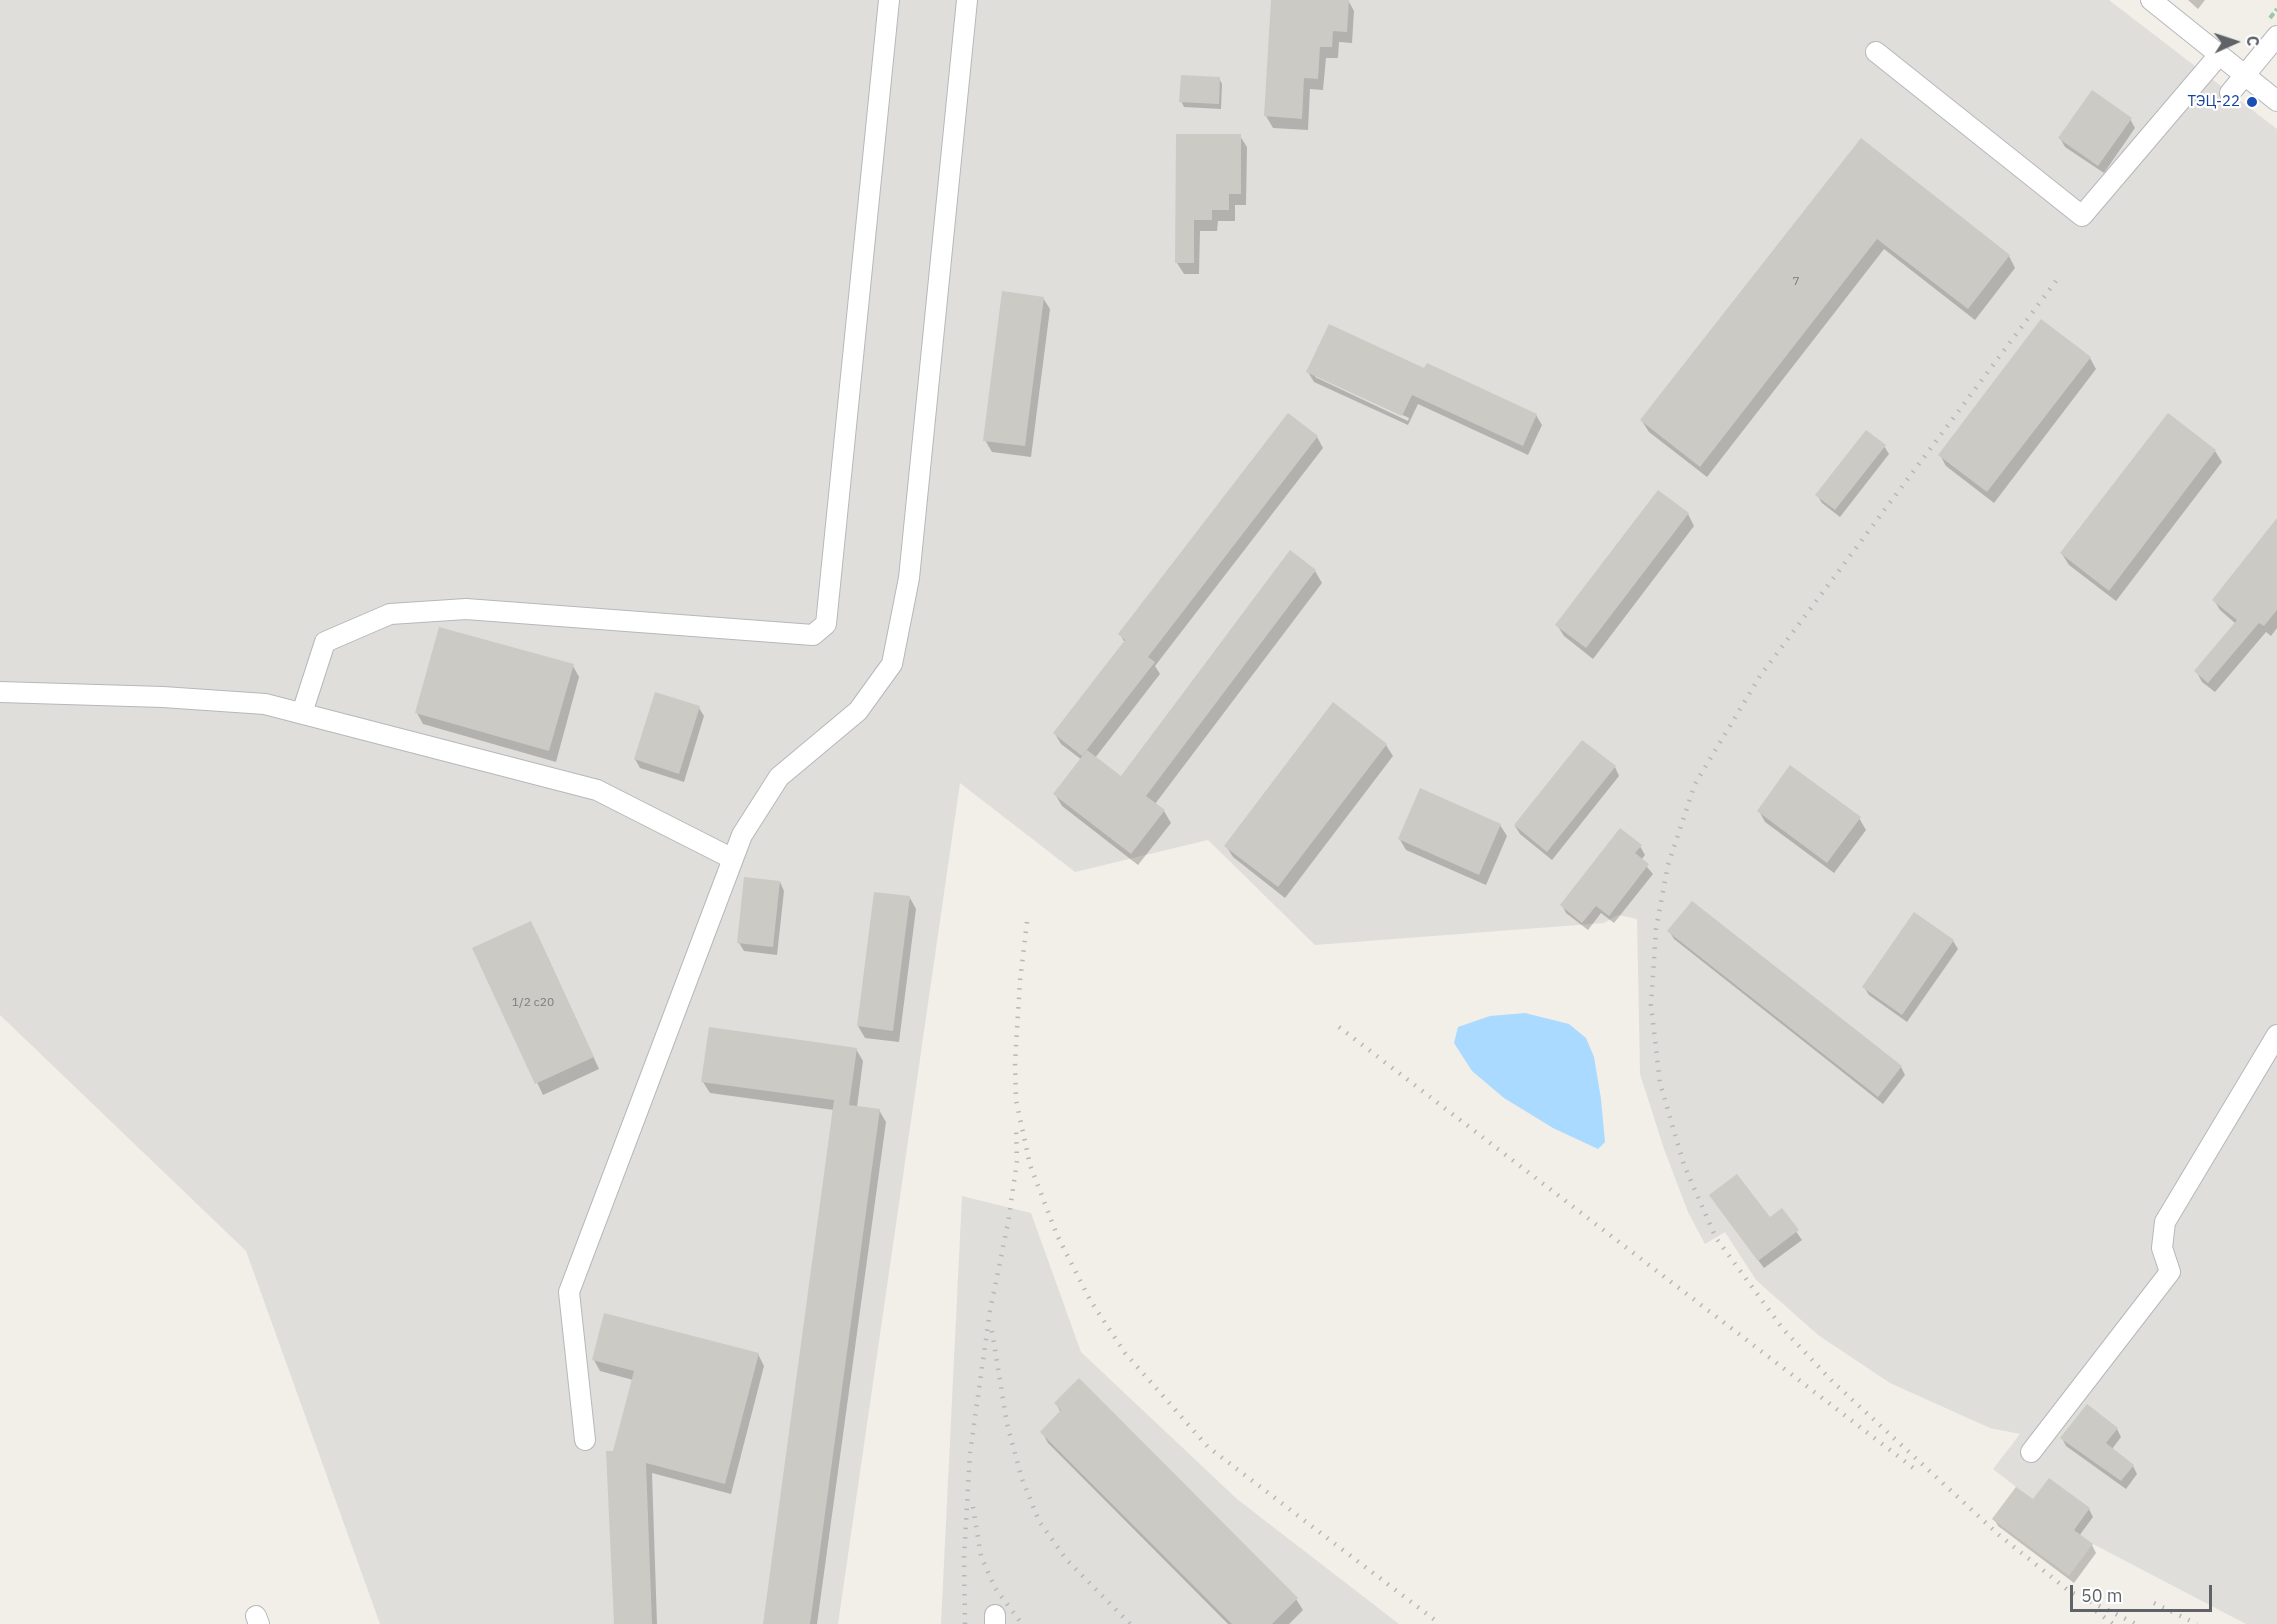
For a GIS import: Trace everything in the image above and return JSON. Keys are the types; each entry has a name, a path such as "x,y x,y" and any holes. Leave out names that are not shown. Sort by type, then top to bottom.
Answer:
{"street":[{"path":"302,713 325,642 390,614 466,609 813,635 826,624 889,0"},
{"path":"585,1440 569,1292 742,835 779,777 822,738 858,711 892,664 909,578 967,0"},
{"path":"2151,0 2277,101"},
{"path":"2229,93 2277,36"},
{"path":"1876,52 2082,216 2219,55"},
{"path":"0,692 175,698 265,704 597,790 733,859"},
{"path":"2031,1452 2170,1272 2162,1248 2165,1222 2277,1035"}],"shaded area":[{"path":"0,0 2109,0 2277,129 2277,1624 2246,1624 2093,1544 2069,1576 1992,1519 2016,1487 1993,1469 2020,1434 1990,1428 1890,1383 1818,1335 1756,1280 1725,1232 1705,1244 1688,1212 1664,1149 1640,1074 1637,919 1618,915 1604,923 1315,945 1208,840 1075,872 960,783 838,1624 380,1624 246,1251 0,1015"},
{"path":"962,1196 1031,1213 1081,1352 1237,1499 1399,1624 941,1624"}],"water":[{"path":"1525,1013 1569,1024 1586,1038 1594,1057 1601,1099 1605,1142 1598,1149 1553,1128 1504,1098 1472,1071 1454,1043 1458,1027 1490,1016"}],"building":[{"path":"1271,0 1349,0 1347,32 1333,31 1332,47 1320,47 1318,79 1304,78 1302,119 1264,116"},
{"path":"1181,75 1220,77 1219,104 1179,102"},
{"path":"2092,90 2132,118 2098,166 2058,138"},
{"path":"1176,134 1241,134 1241,194 1229,194 1229,210 1212,210 1212,220 1194,220 1194,263 1175,263"},
{"path":"1861,138 2010,255 1968,309 1877,239 1700,467 1640,420"},
{"path":"1002,291 1044,297 1025,446 983,441"},
{"path":"2041,319 2091,357 1987,492 1938,455"},
{"path":"1329,324 1424,368 1427,363 1537,414 1523,446 1412,395 1402,416 1306,372"},
{"path":"1288,413 1318,436 1148,657 1155,662 1082,756 1053,733 1125,640 1118,634"},
{"path":"2168,413 2216,450 2109,591 2060,553"},
{"path":"1866,430 1886,445 1835,510 1815,495"},
{"path":"1658,490 1689,513 1586,648 1555,625"},
{"path":"2277,518 2277,610 2264,626 2259,623 2208,683 2194,671 2237,620 2212,600"},
{"path":"1290,550 1316,570 1146,796 1165,810 1131,854 1053,794 1087,750 1121,776"},
{"path":"439,627 574,664 549,751 415,713"},
{"path":"655,692 700,706 679,774 634,759"},
{"path":"1333,702 1387,744 1278,887 1224,846"},
{"path":"1582,740 1616,766 1547,852 1514,825"},
{"path":"1790,765 1861,817 1827,863 1757,811"},
{"path":"1420,788 1501,824 1479,875 1398,839"},
{"path":"1620,828 1642,845 1635,853 1649,864 1609,916 1596,906 1582,923 1560,905"},
{"path":"744,877 780,881 773,947 737,943"},
{"path":"874,892 910,896 893,1031 857,1026"},
{"path":"1692,901 1902,1066 1878,1097 1667,931"},
{"path":"1914,912 1954,940 1902,1015 1862,987"},
{"path":"531,921 594,1057 535,1084 472,948"},
{"path":"709,1027 857,1048 849,1105 880,1109 810,1624 763,1624 834,1100 701,1082"},
{"path":"1737,1174 1770,1217 1782,1208 1799,1230 1758,1261 1709,1195"},
{"path":"604,1313 759,1353 725,1484 646,1463 652,1624 614,1624 606,1451 613,1451 634,1371 592,1360"},
{"path":"1079,1378 1298,1598 1272,1624 1232,1624 1040,1432 1061,1410 1054,1403"},
{"path":"2087,1404 2118,1428 2106,1443 2134,1465 2121,1481 2060,1438"},
{"path":"2049,1478 2090,1508 2074,1530 2093,1544 2069,1576 1992,1519 2016,1487 2033,1499"}],"railway":[{"path":"2056,281 1760,676 1695,784 1668,865 1656,929 1651,1005 1660,1083 1684,1165 1716,1238 1783,1329 1833,1382 1999,1535 2069,1591 2136,1624"},
{"path":"1027,922 1020,981 1015,1062 1016,1100 1030,1165 1057,1235 1090,1300 1125,1353 1208,1447 1440,1624"},
{"path":"1339,1027 1916,1470"},
{"path":"965,1624 964,1558 970,1453 990,1311 1008,1223 1017,1161 1016,1127"},
{"path":"992,1331 1007,1424 1022,1479 1039,1521 1066,1559 1130,1624"},
{"path":"973,1507 981,1556 995,1588 1022,1624"},
{"path":"2154,1603 2197,1624"},
{"path":"2096,1611 2113,1624"}],"place":[{"name":"ТЭЦ-22","path":"2252,102"}]}
